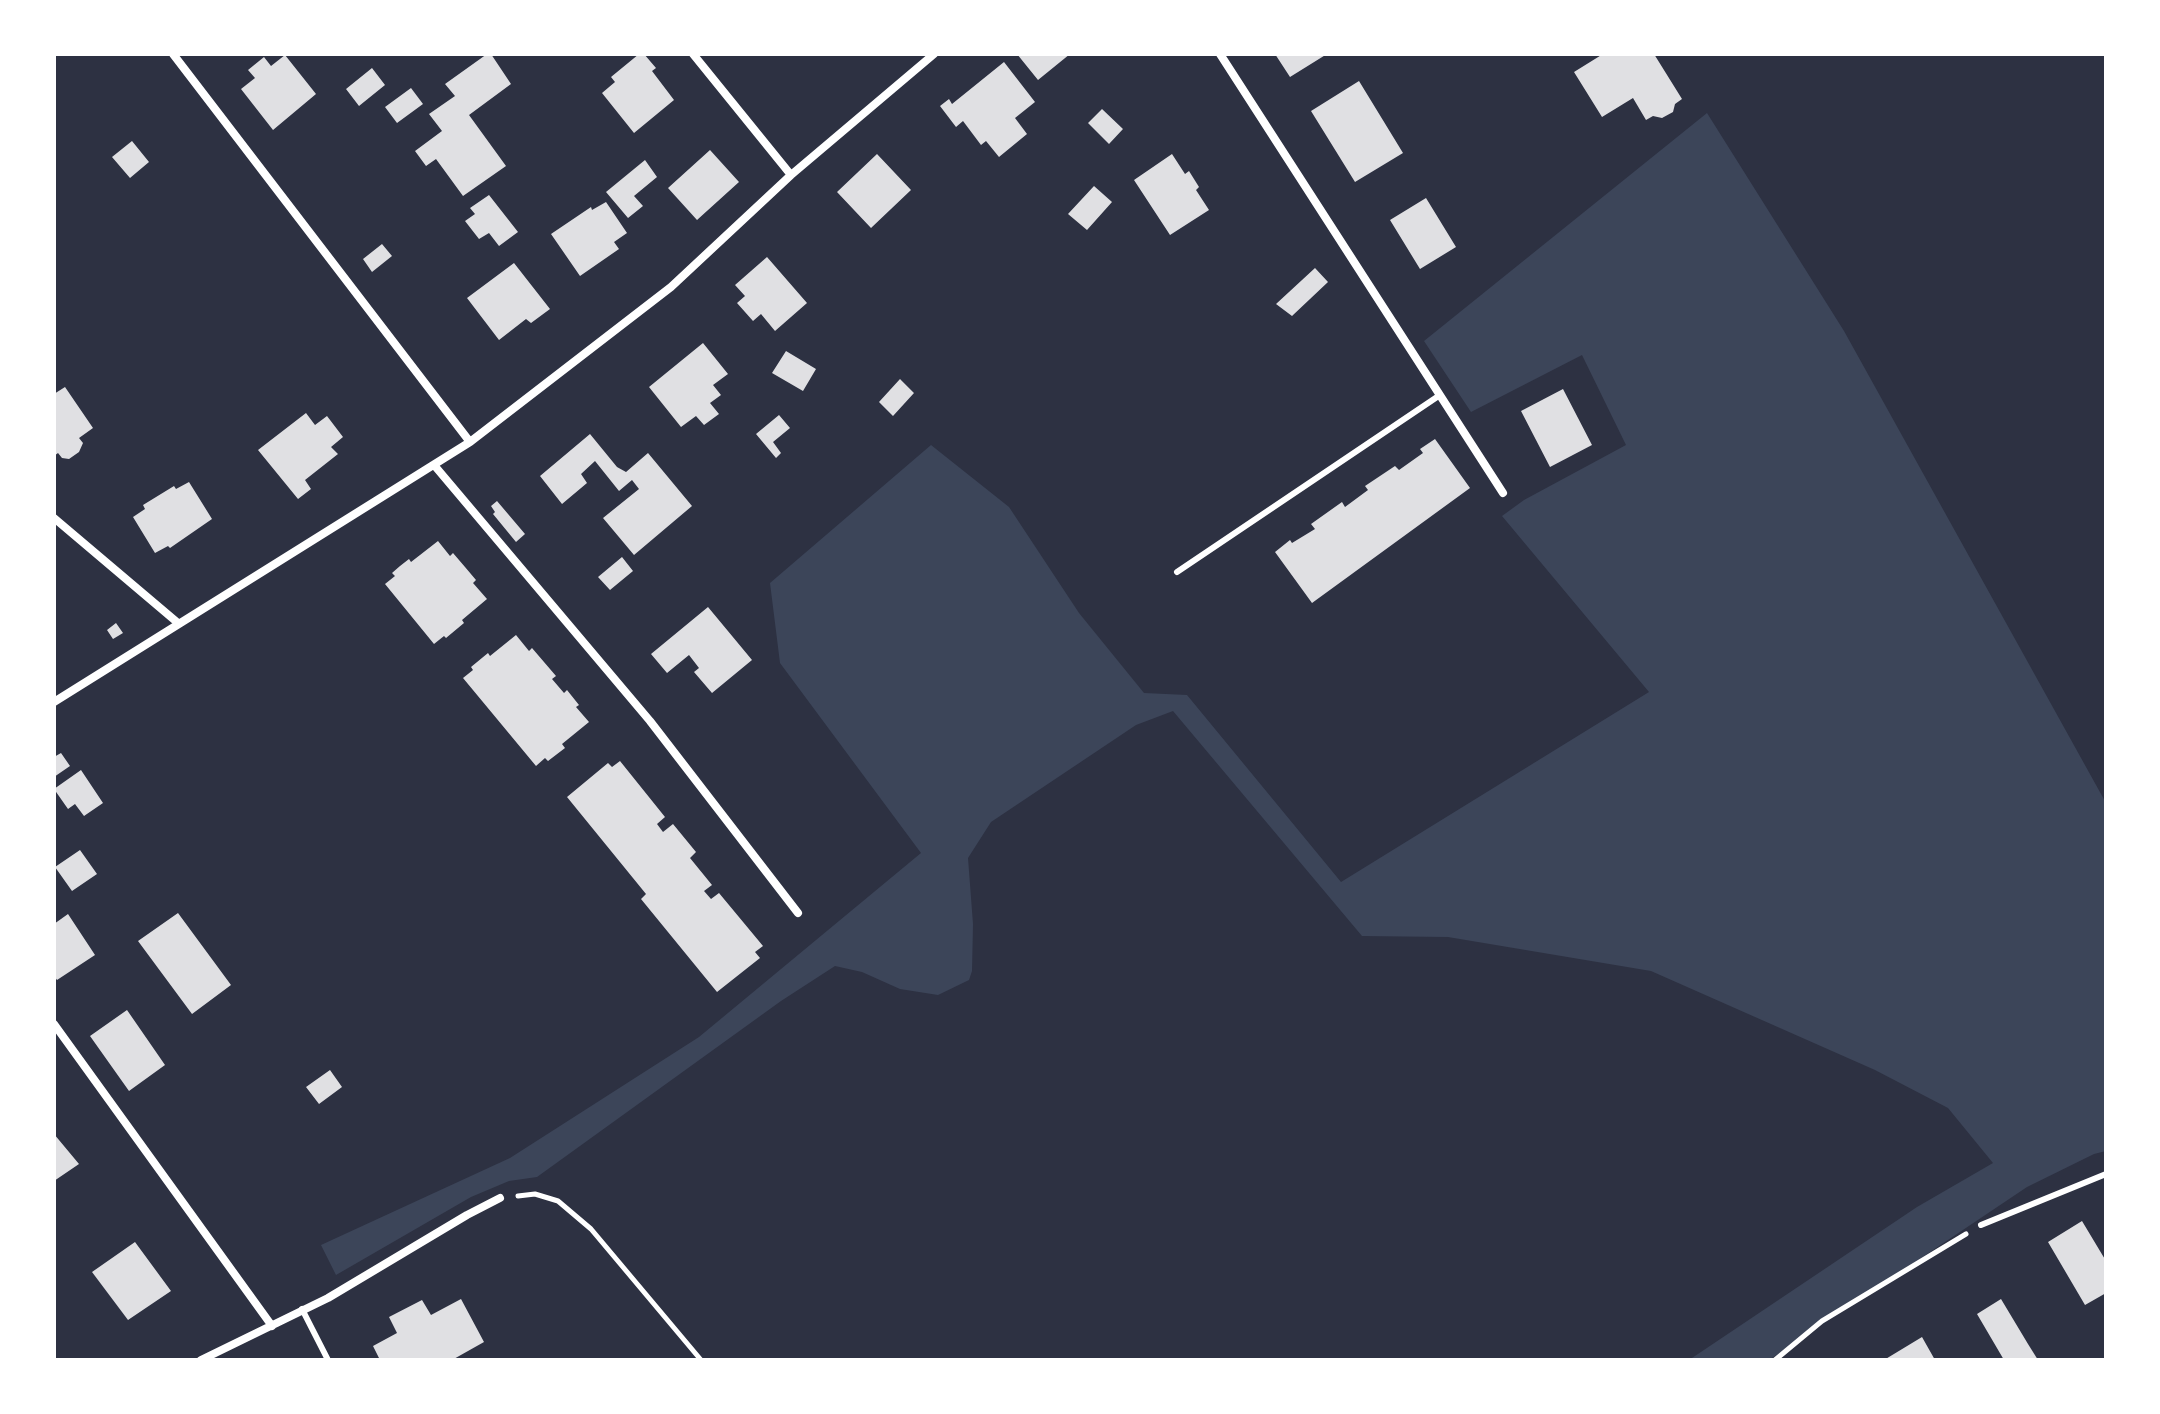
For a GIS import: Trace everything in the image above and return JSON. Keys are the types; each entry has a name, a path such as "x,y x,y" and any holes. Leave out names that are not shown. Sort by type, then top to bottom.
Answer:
{"street":[{"path":"173,54 470,442"},
{"path":"693,54 791,175"},
{"path":"54,702 470,442 671,287 791,175 934,54"},
{"path":"1220,54 1503,493"},
{"path":"434,465 650,721 798,913"},
{"path":"54,518 178,623"},
{"path":"54,1024 272,1326"},
{"path":"201,1360 328,1298 500,1198"}],"lane":[{"path":"1177,572 1440,395"},
{"path":"1981,1225 2106,1174"},
{"path":"302,1309 328,1360"}],"path":[{"path":"500,1198 535,1194 558,1201 591,1229 701,1360"},
{"path":"1775,1360 1822,1321 1981,1225"}],"shaded area":[{"path":"1707,113 1844,331 2106,803 2106,1151 2027,1187 1769,1360 1689,1360 1917,1207 1993,1163 1948,1108 1875,1070 1651,971 1448,937 1362,936 1173,711 1136,725 991,822 968,858 973,924 969,980 938,995 900,989 862,972 835,966 781,1001 537,1177 509,1181 471,1197 336,1275 321,1245 510,1158 699,1037 921,853 780,663 770,583 931,445 1009,507 1079,613 1144,693 1187,695 1341,882 1649,692 1502,516 1524,500 1626,445 1582,355 1471,412 1424,341"}],"building":[{"path":"491,54 511,84 469,115 506,166 463,196 436,159 426,166 415,151 442,131 429,114 455,96 445,84"},
{"path":"639,54 644,54 656,68 652,71 674,100 634,133 602,93 615,82 611,77"},
{"path":"1017,54 1070,54 1038,80"},
{"path":"1275,54 1327,54 1290,77"},
{"path":"1603,54 1654,54 1682,99 1675,104 1673,112 1662,118 1653,116 1646,120 1633,98 1602,117 1574,72"},
{"path":"285,55 316,94 273,130 241,89 255,78 248,70 264,57 271,66"},
{"path":"1004,62 1035,102 1015,118 1027,134 999,157 986,141 981,145 963,121 956,127 940,106 949,99 952,104"},
{"path":"372,68 385,85 359,106 346,89"},
{"path":"1359,81 1403,153 1355,182 1311,111"},
{"path":"411,88 423,104 397,123 385,107"},
{"path":"1102,109 1123,129 1109,144 1088,123"},
{"path":"132,141 149,162 130,178 112,157"},
{"path":"710,150 739,182 697,220 668,188"},
{"path":"877,154 911,190 871,228 837,192"},
{"path":"1172,154 1185,174 1189,171 1199,187 1196,190 1209,210 1170,235 1134,180"},
{"path":"645,160 657,177 634,196 643,206 628,218 606,192"},
{"path":"1094,186 1112,202 1087,230 1068,214"},
{"path":"489,195 518,232 499,246 489,233 479,239 465,221 475,214 470,208"},
{"path":"1426,198 1456,247 1420,269 1390,220"},
{"path":"606,202 627,233 614,242 619,249 580,276 551,234 591,207 592,210"},
{"path":"382,244 392,256 372,272 363,259"},
{"path":"767,257 807,303 775,331 761,314 753,321 737,303 745,296 735,285"},
{"path":"514,263 550,309 531,323 526,319 499,340 467,298"},
{"path":"1315,268 1328,282 1292,316 1276,304"},
{"path":"703,343 728,374 713,385 721,395 710,403 719,414 704,425 696,416 681,427 649,387"},
{"path":"786,351 816,369 803,391 772,373"},
{"path":"900,379 914,393 893,416 879,402"},
{"path":"65,387 93,428 79,438 83,443 79,452 69,459 62,458 58,453 54,456 54,394"},
{"path":"1563,389 1592,445 1550,467 1521,411"},
{"path":"306,413 315,425 327,416 343,437 331,447 338,454 305,480 311,489 298,499 258,450"},
{"path":"779,415 790,428 773,442 781,453 776,458 756,434"},
{"path":"590,434 617,467 626,472 648,453 692,506 634,555 603,518 639,489 632,480 619,491 595,461 581,474 587,483 562,504 540,476"},
{"path":"1435,439 1470,488 1312,603 1275,552 1290,540 1292,543 1315,529 1311,524 1342,502 1345,507 1368,490 1365,486 1395,466 1399,470 1423,453 1420,449"},
{"path":"189,482 212,519 170,548 168,546 155,553 133,517 145,509 143,505 174,486 176,489"},
{"path":"497,501 525,534 516,542 493,514 495,512 491,506"},
{"path":"438,541 476,580 473,583 487,599 462,620 464,623 434,644 385,584 395,576 392,573 400,566 409,559 411,562"},
{"path":"622,557 633,571 610,590 598,577"},
{"path":"708,607 752,660 712,693 694,672 699,668 689,655 667,673 651,654"},
{"path":"116,623 123,633 113,639 107,630"},
{"path":"516,635 556,676 552,679 564,693 567,690 589,722 562,744 565,748 536,766 463,678 488,653 490,656"},
{"path":"61,753 70,766 54,777 54,757"},
{"path":"620,761 665,817 657,824 663,832 673,824 696,852 690,858 712,885 704,891 711,899 719,893 763,946 755,952 760,958 717,992 641,899 646,894 567,797 608,763 612,767"},
{"path":"81,770 103,803 84,816 75,804 68,809 54,789"},
{"path":"80,850 97,874 72,891 55,867"},
{"path":"178,913 231,985 192,1014 138,941"},
{"path":"68,914 95,955 57,980 54,976 54,924"},
{"path":"127,1010 165,1065 129,1091 90,1036"},
{"path":"330,1070 342,1087 319,1104 306,1087"},
{"path":"54,1134 79,1164 54,1181"},
{"path":"2082,1221 2106,1261 2106,1293 2085,1305 2048,1242"},
{"path":"135,1242 171,1291 128,1320 92,1272"},
{"path":"461,1299 484,1342 452,1360 380,1360 373,1346 397,1333 389,1317 422,1300 431,1315"},
{"path":"2001,1299 2038,1360 2004,1360 1977,1314"},
{"path":"1922,1337 1935,1360 1884,1360"}]}
